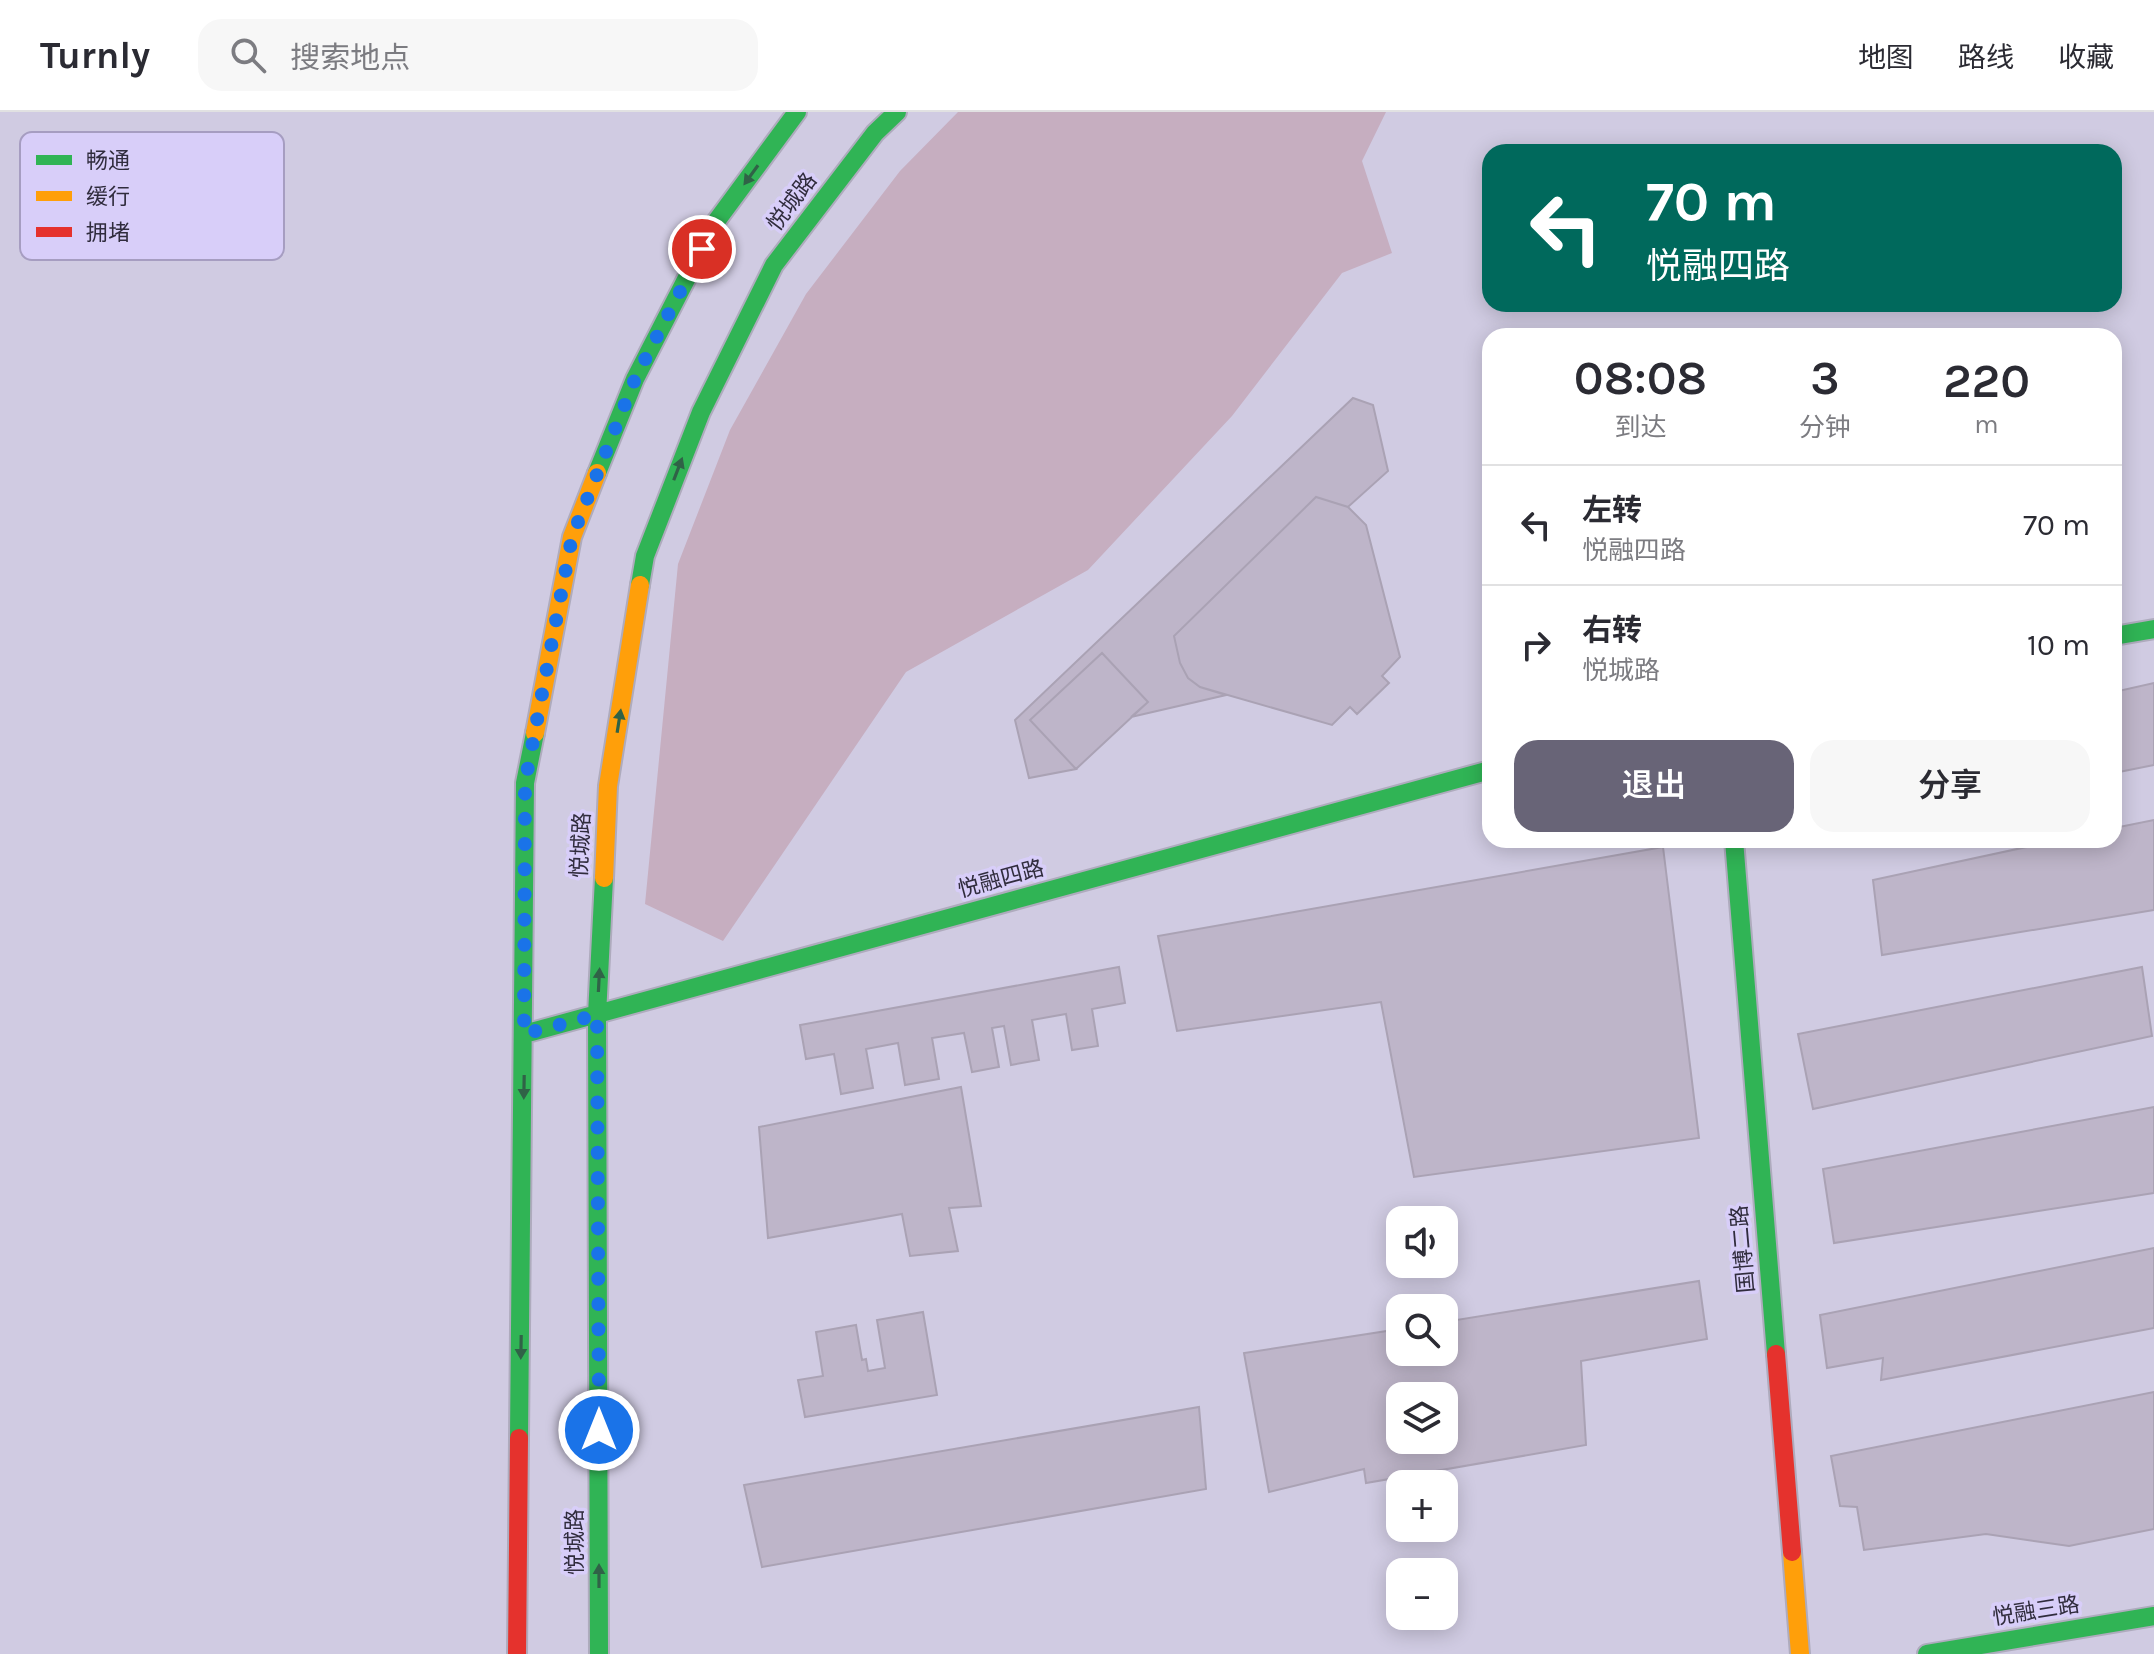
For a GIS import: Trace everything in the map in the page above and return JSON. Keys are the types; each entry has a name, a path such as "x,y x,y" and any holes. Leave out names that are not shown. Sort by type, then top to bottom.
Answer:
{"main road":[{"path":"517,1654 525,783 572,537 635,379 715,223 797,112"},
{"name":"悦城路","path":"599,1654 597,1015 608,786 645,556 701,412 774,265 875,133 897,112"},
{"path":"2122,635 2154,629"},
{"name":"悦融四路","path":"524,1034 1482,772"},
{"name":"国博二路","path":"1735,848 1800,1654"},
{"name":"悦融三路","path":"1927,1654 2154,1616"}],"shaded area":[{"path":"958,112 1386,112 1362,161 1392,253 1342,273 1232,416 1088,570 906,672 723,941 645,904 678,564 730,430 806,294 900,171"}],"building":[{"path":"1353,398 1373,405 1388,471 1348,507 1316,497 1174,636 1180,663 1188,678 1200,687 1226,695 1131,717 1148,702 1102,653 1030,720 1076,769 1029,778 1015,720"},
{"path":"1316,497 1348,507 1366,525 1400,657 1382,676 1389,683 1357,714 1350,707 1332,725 1200,687 1188,678 1180,663 1174,636"},
{"path":"1102,653 1148,702 1076,769 1030,720"},
{"path":"2154,683 2154,765 2122,771 2122,690"},
{"path":"2154,820 2154,910 1882,955 1873,880 2022,848 2122,848 2122,826"},
{"path":"1663,848 1699,1138 1414,1177 1381,1002 1177,1031 1158,936"},
{"path":"1119,967 1125,1003 1092,1009 1098,1046 1072,1050 1066,1014 1032,1020 1039,1060 1011,1065 1004,1026 992,1028 999,1067 972,1072 964,1033 932,1038 939,1079 905,1085 898,1043 866,1049 873,1088 841,1094 834,1054 806,1059 800,1025"},
{"path":"2142,967 2152,1036 1813,1109 1798,1034"},
{"path":"961,1087 981,1206 949,1208 958,1251 910,1256 902,1214 768,1238 759,1127"},
{"path":"2154,1107 2154,1193 1834,1243 1823,1169"},
{"path":"2154,1248 2154,1328 1881,1380 1883,1358 1827,1368 1820,1315"},
{"path":"1699,1281 1707,1339 1581,1361 1586,1445 1441,1470 1386,1470 1386,1480 1366,1483 1364,1469 1269,1492 1244,1353 1386,1331 1386,1366 1458,1366 1458,1320"},
{"path":"923,1312 937,1395 805,1417 798,1380 823,1376 816,1332 856,1325 862,1360 866,1359 868,1371 885,1368 877,1320"},
{"path":"2154,1392 2154,1529 2069,1546 1986,1534 1864,1550 1857,1507 1840,1506 1831,1456"},
{"path":"1199,1407 1206,1489 762,1567 744,1485"}],"traffic: fast":[{"path":"597,473 635,379 715,223 797,112"},
{"path":"640,585 645,556 701,412 774,265 875,133 897,112"},
{"path":"2122,635 2154,629"},
{"path":"519,1438 525,783 535,733"},
{"path":"524,1034 1482,772"},
{"path":"1735,848 1776,1354"},
{"path":"599,1654 597,1015 604,878"},
{"path":"1927,1654 2154,1616"}],"traffic: slow":[{"path":"535,733 572,537 597,473"},
{"path":"604,878 608,786 640,585"},
{"path":"1792,1552 1800,1654"}],"traffic: jam":[{"path":"1776,1354 1792,1552"},
{"path":"517,1654 519,1438"}],"route":[{"path":"599,1430 597,1015 524,1034 525,783 572,537 635,379 702,249"}]}
